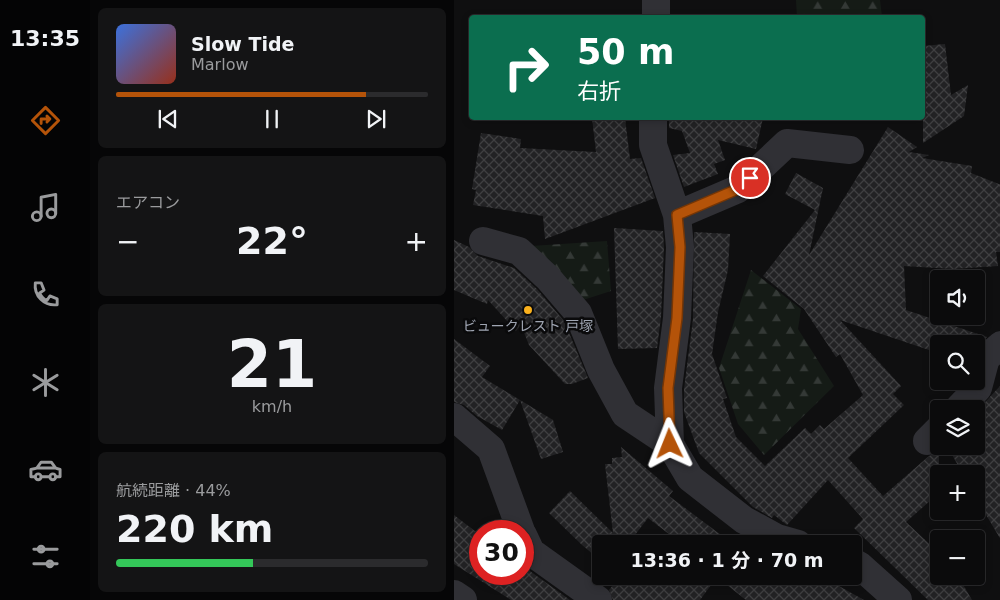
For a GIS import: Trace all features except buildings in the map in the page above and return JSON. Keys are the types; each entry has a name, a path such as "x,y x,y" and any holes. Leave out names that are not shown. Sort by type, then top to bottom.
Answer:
{"street":[{"path":"656,0 656,15"},
{"path":"653,120 653,145 677,215 680,247 677,318 668,388 670,444"},
{"path":"677,215 738,189 787,143 850,150"},
{"path":"483,241 519,251 548,278 578,313 601,370 625,414 670,444 690,478 744,520 772,535"},
{"path":"967,400 978,388 986,358 1000,345"},
{"path":"454,417 491,449 517,520"},
{"path":"534,555 598,600"},
{"path":"862,568 898,600"},
{"path":"454,594 463,600"}],"green space":[{"path":"796,0 880,0 882,15 797,15"},
{"path":"607,241 611,291 583,300 531,246"},
{"path":"751,270 801,309 798,329 834,386 764,455 738,424 719,368"}],"place":[{"name":"ビュークレスト 戸塚","path":"528,310"}],"route":[{"path":"670,444 668,388 677,318 680,247 677,215 738,189 750,178"}]}
